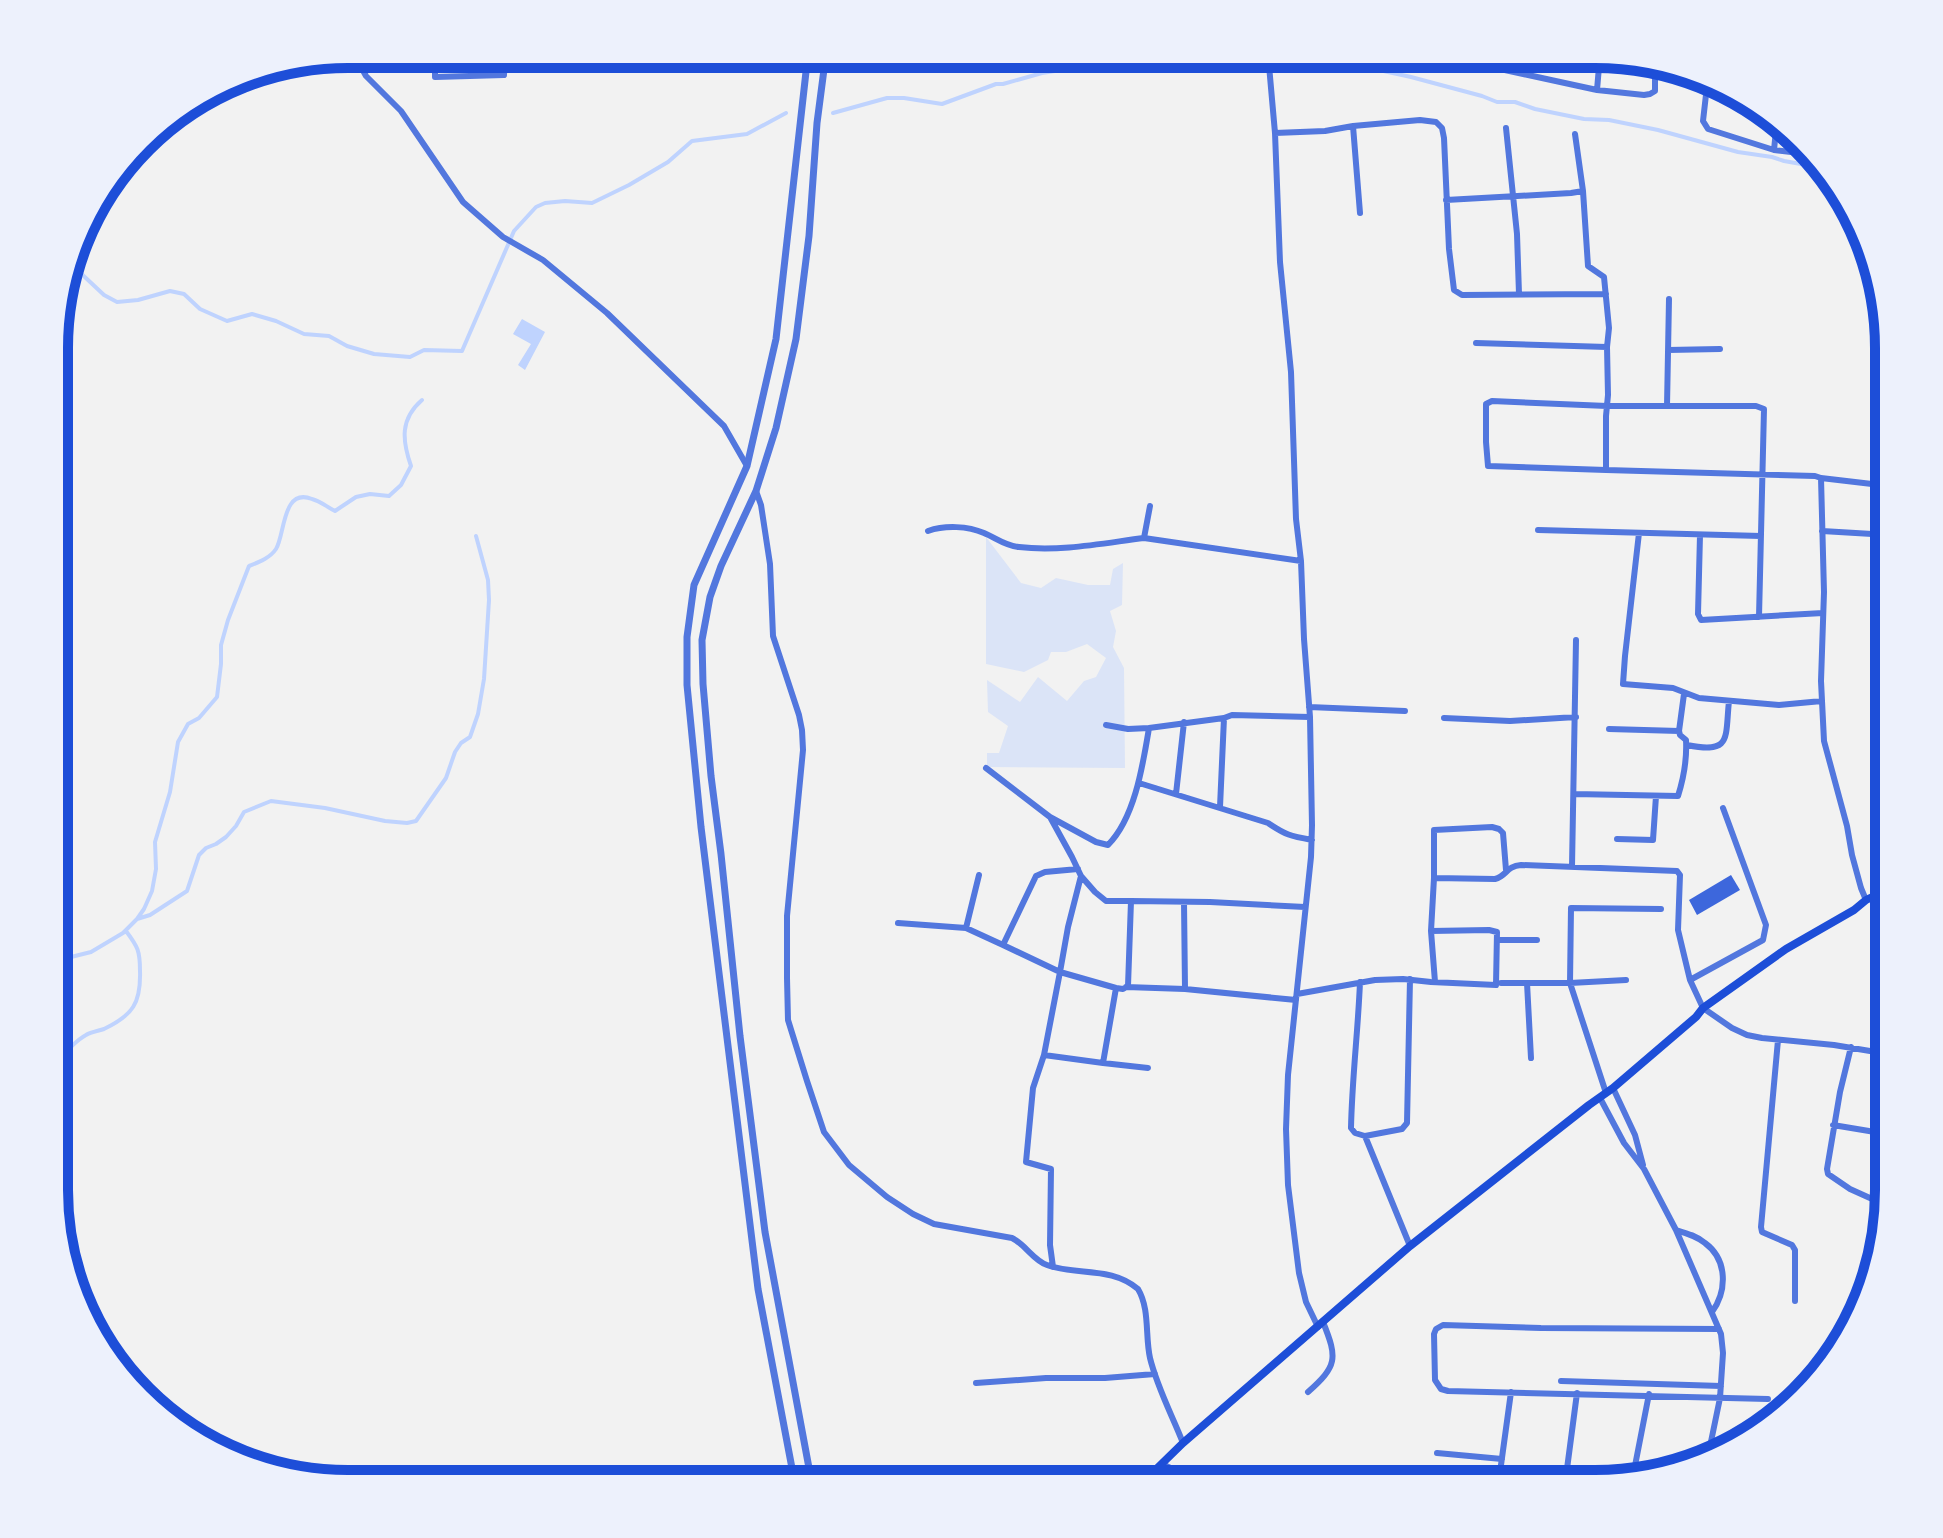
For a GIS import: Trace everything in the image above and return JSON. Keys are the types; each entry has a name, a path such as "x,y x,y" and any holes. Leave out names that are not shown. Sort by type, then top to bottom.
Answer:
{"main road":[{"path":"1156,1470 1410,1246 1606,1093 1703,1008 1786,949 1874,896"}],"street":[{"path":"361,68 401,111 463,202 511,242 543,260 607,313 724,426 747,466"},
{"path":"435,68 435,77 504,75 504,68"},
{"path":"792,1469 758,1289 701,827 687,685 687,637 694,585 747,466 776,339 807,68"},
{"path":"809,1469 765,1232 740,1036 703,684 702,640 714,587 756,491 776,428 796,339 824,68"},
{"path":"304,71 326,69"},
{"path":"1269,69 1275,133 1280,262 1291,372 1296,519 1310,717 1312,840 1288,1075 1288,1185 1299,1273 1306,1302 1332,1342 1333,1355 1325,1377 1308,1392"},
{"path":"1500,69 1597,90 1644,95 1655,91 1655,75"},
{"path":"1597,90 1599,69"},
{"path":"1706,91 1703,121 1708,129 1774,150 1795,152"},
{"path":"1275,133 1325,131 1420,120 1436,122 1442,128 1444,138 1454,290 1462,295 1606,294"},
{"path":"1353,126 1360,213"},
{"path":"1506,128 1519,294"},
{"path":"1575,134 1588,266 1604,277 1606,294 1609,328 1606,470"},
{"path":"1774,150 1776,135"},
{"path":"1446,200 1583,191"},
{"path":"789,236 809,236"},
{"path":"1667,406 1669,299"},
{"path":"1476,343 1607,347"},
{"path":"1668,350 1720,349"},
{"path":"1759,617 1762,473 1764,409 1756,406 1607,406 1492,401 1486,404 1488,466 1762,473 1875,484"},
{"path":"1821,478 1824,741 1866,900"},
{"path":"756,491 770,564 773,636 799,715 803,750 787,916 788,1020 824,1132 849,1165 913,1214 934,1224 1012,1238 1039,1262 1053,1267 1115,1275 1133,1284 1141,1292 1155,1374 1183,1443"},
{"path":"1144,538 1150,506"},
{"path":"928,531 935,528 966,528 980,531 1004,544 1032,548 1144,538 1301,561"},
{"path":"1538,530 1761,536"},
{"path":"1822,531 1875,534"},
{"path":"1639,533 1623,684 1673,688 1699,698 1729,701 1779,705 1822,701"},
{"path":"1700,535 1700,619 1823,613"},
{"path":"1572,867 1576,640"},
{"path":"1574,794 1678,796 1685,774 1687,745 1679,731 1684,694"},
{"path":"1687,745 1706,749 1722,744 1729,701"},
{"path":"1309,707 1405,711"},
{"path":"1106,725 1128,729 1149,728 1232,715 1310,717"},
{"path":"1444,718 1510,721 1576,717"},
{"path":"1220,807 1224,718"},
{"path":"1176,794 1184,722"},
{"path":"986,768 1050,817 1096,842 1108,845 1121,828 1139,783 1149,728"},
{"path":"1609,729 1679,731"},
{"path":"1139,783 1268,823 1283,834 1312,840"},
{"path":"1617,839 1653,840 1656,796"},
{"path":"1690,980 1765,937 1766,925 1762,912 1723,808"},
{"path":"1050,817 1079,873 1106,901 1305,907"},
{"path":"701,827 718,825"},
{"path":"1435,982 1431,931 1434,830 1499,829 1503,833 1506,870"},
{"path":"1434,878 1495,879 1514,865 1675,870 1679,872 1678,930 1690,980 1703,1008 1747,1035 1874,1051"},
{"path":"1003,945 1036,876 1045,872 1079,873"},
{"path":"1053,1267 1050,1245 1051,1169 1026,1162 1033,1088 1044,1055 1079,873"},
{"path":"966,928 979,875"},
{"path":"1126,987 1129,980 1131,901"},
{"path":"1184,902 1185,989"},
{"path":"1661,909 1571,908 1570,983 1624,1143 1644,1169 1676,1230 1719,1329 1723,1353 1721,1386 1710,1445"},
{"path":"898,923 966,928 1060,972 1116,988 1185,989 1297,997 1375,980 1410,979 1496,985 1497,932 1431,931"},
{"path":"1498,940 1537,940"},
{"path":"1360,982 1351,1128 1365,1136 1402,1129 1407,1123 1410,979"},
{"path":"1501,983 1626,980"},
{"path":"1527,983 1531,1058"},
{"path":"1103,1063 1116,988"},
{"path":"1778,1040 1761,1227 1762,1232 1792,1245 1795,1250 1795,1301"},
{"path":"1851,1047 1833,1125 1828,1174 1874,1200"},
{"path":"1044,1055 1148,1068"},
{"path":"1606,1093 1635,1135 1644,1169"},
{"path":"1833,1125 1874,1132"},
{"path":"1365,1136 1410,1246"},
{"path":"1676,1230 1693,1235 1707,1244 1719,1258 1723,1288 1720,1301 1712,1312"},
{"path":"1719,1329 1447,1324 1436,1329 1434,1334 1435,1380 1441,1389 1448,1391 1768,1399"},
{"path":"976,1383 1155,1374"},
{"path":"1561,1381 1721,1386"},
{"path":"1437,1453 1502,1462 1511,1392"},
{"path":"1567,1470 1577,1393"},
{"path":"1635,1467 1649,1394"},
{"path":"1162,1464 1174,1470"}],"shaded area":[{"path":"986,537 1021,583 1041,588 1056,578 1088,585 1110,585 1113,569 1123,563 1122,605 1110,611 1116,631 1113,647 1124,668 1125,768 987,767 987,753 999,753 1008,726 988,712 987,680 1020,702 1038,677 1067,701 1084,681 1096,677 1106,658 1087,644 1066,652 1051,652 1048,660 1024,672 986,664"}],"water":[{"path":"522,319 545,332 525,370 518,365 531,344 513,334"}],"building":[{"path":"1731,875 1740,890 1697,915 1689,900"}],"waterway":[{"path":"833,113 887,98 942,104 996,84 1070,69"},
{"path":"1373,69 1497,102 1515,102 1584,119 1609,120 1738,152 1806,165"},
{"path":"79,272 104,295 117,302 170,291 184,294 200,309 227,321 252,314 304,334 329,336 347,346 374,354 410,357 424,350 462,351 514,231 536,207 565,201 592,203 668,162 692,141 747,134 786,113"},
{"path":"69,958 91,952 123,933 144,909 152,891 156,869 155,842 170,792 178,742 188,724 199,718 217,697 221,645 249,566 276,549 286,514 295,500 302,497 312,499 335,511 356,497 370,494 389,496 401,485 411,466 405,439 406,422 422,400"},
{"path":"137,919 150,915 187,891 199,855 226,837 244,812 271,801 325,808 385,821 416,821 446,778 455,752 470,737 478,714 484,679 489,600 488,580 476,536"},
{"path":"69,1048 88,1034 122,1019 137,1000 140,959 136,945 126,931"}]}
